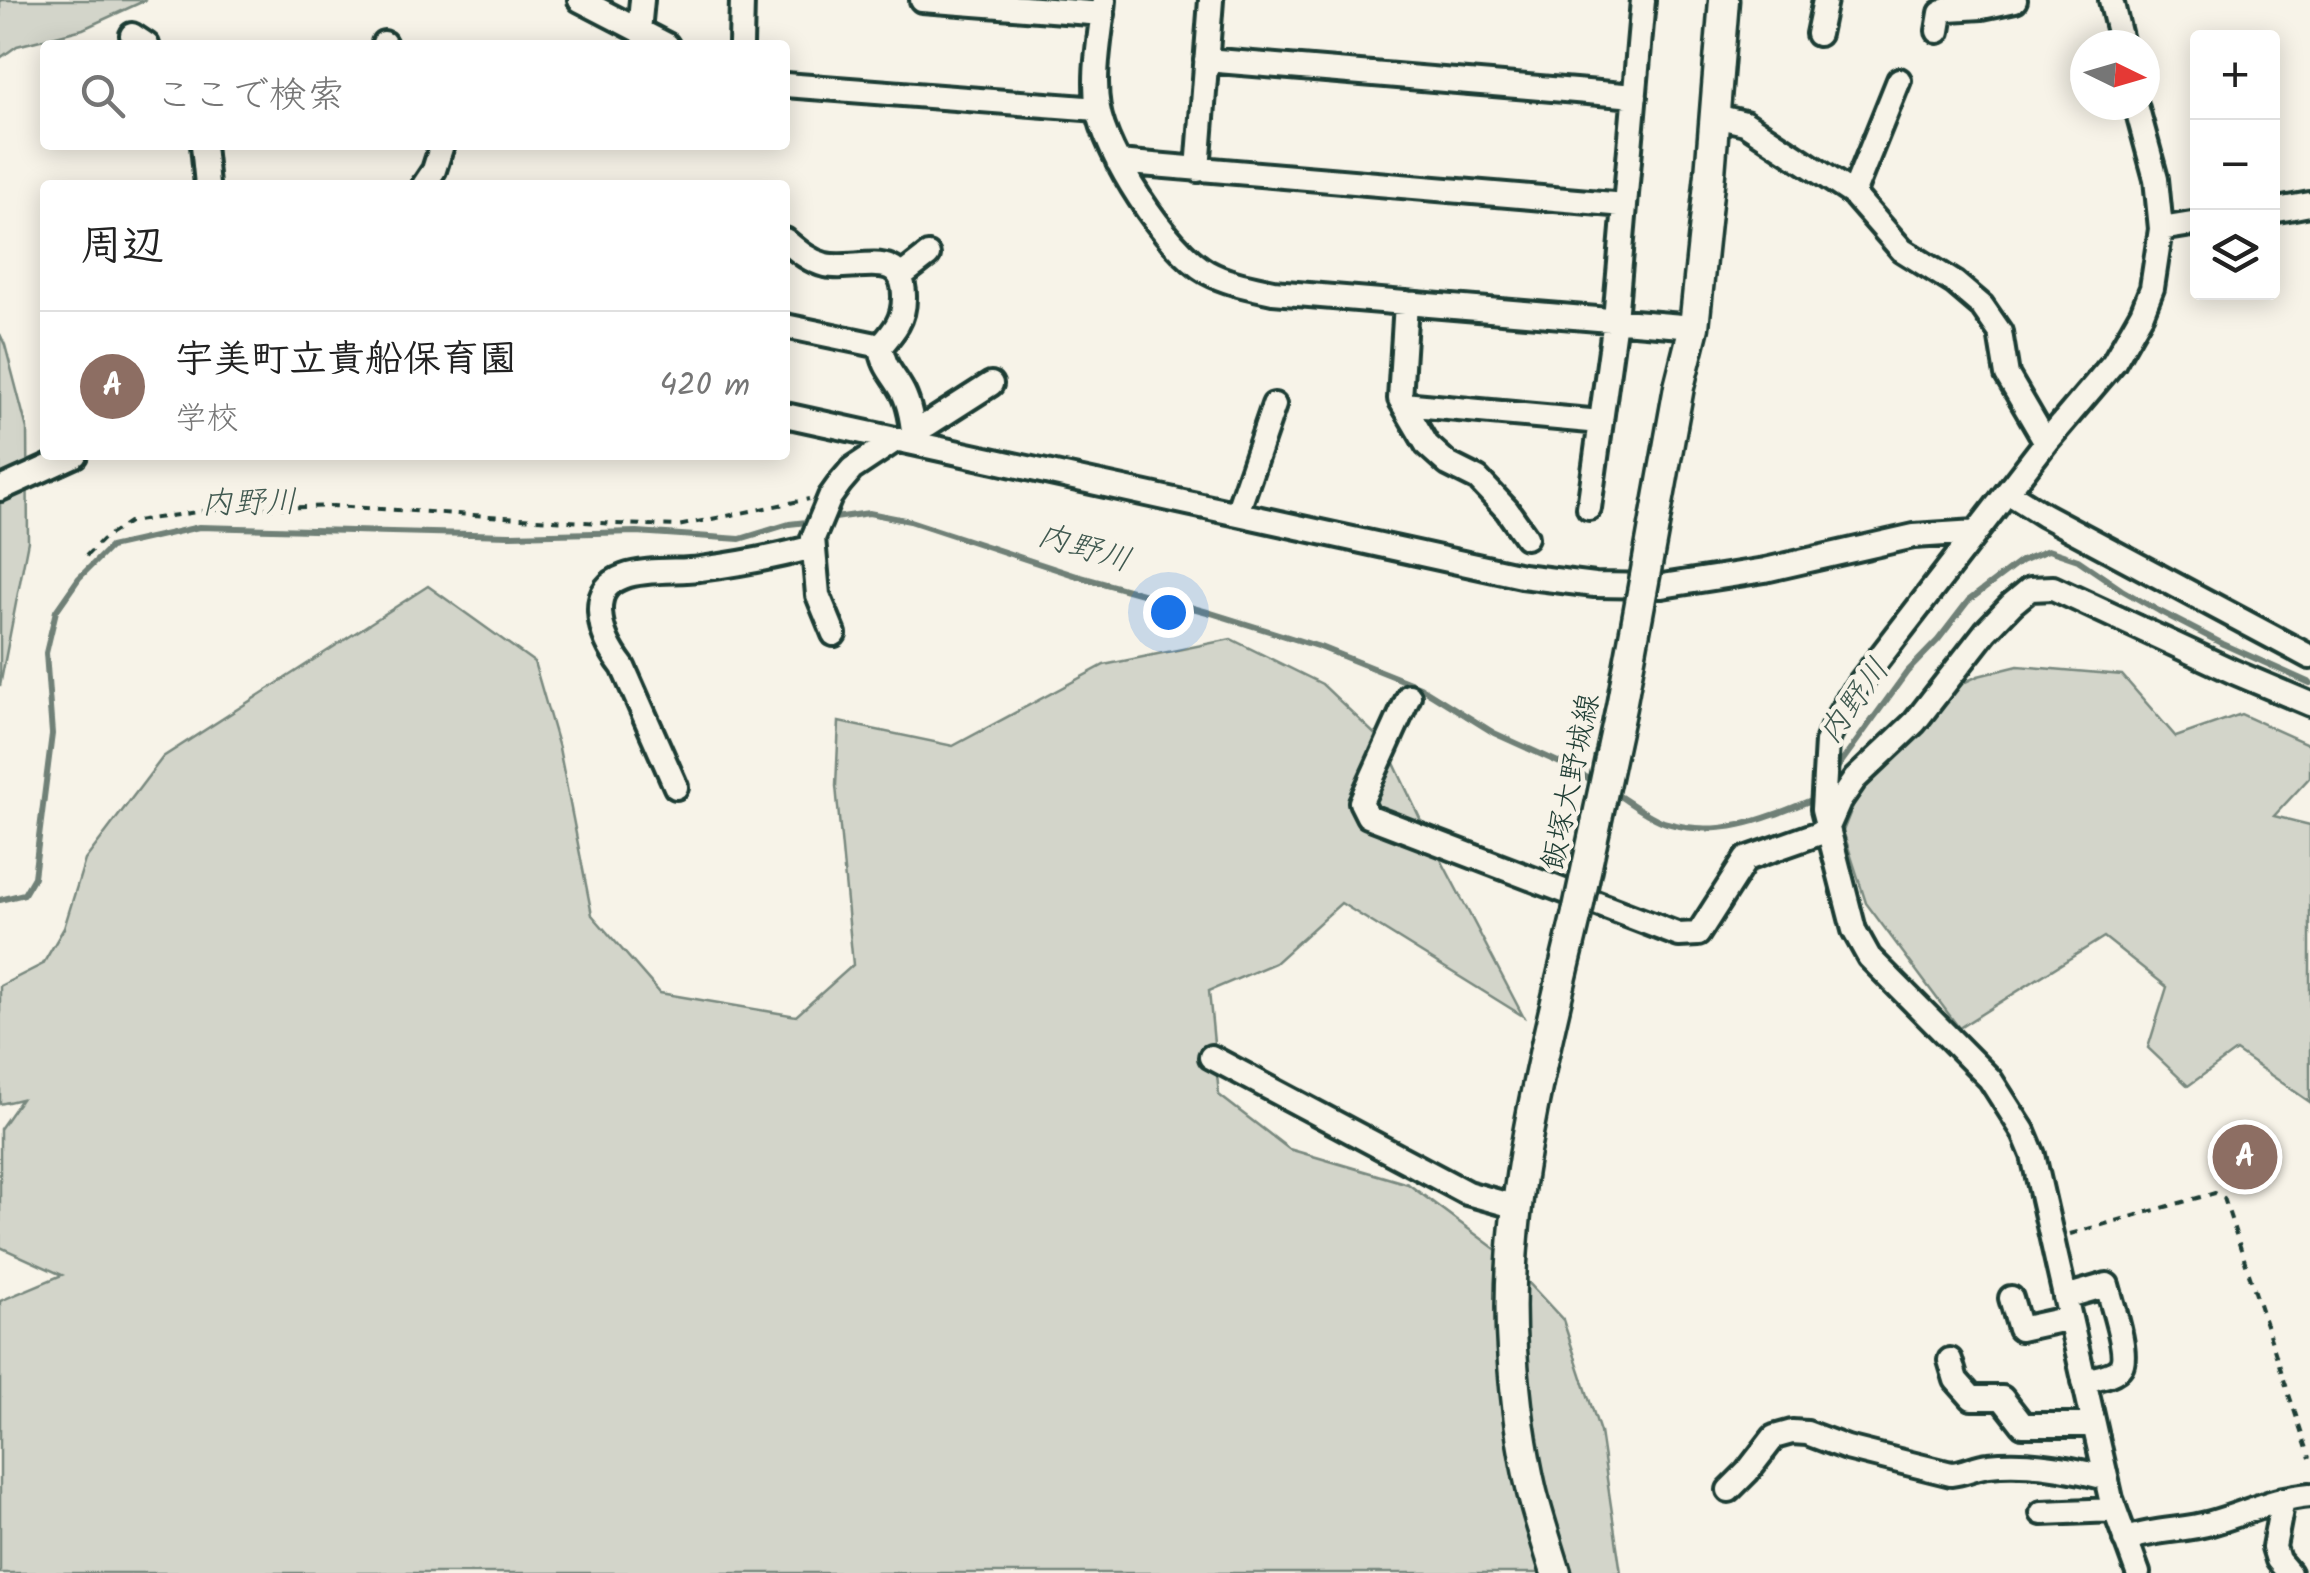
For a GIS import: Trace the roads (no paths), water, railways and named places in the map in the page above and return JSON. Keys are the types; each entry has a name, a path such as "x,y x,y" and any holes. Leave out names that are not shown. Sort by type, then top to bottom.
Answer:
{"main road":[{"name":"飯塚大野城線","path":"1556,1573 1532,1491 1513,1363 1512,1273 1517,1207 1540,1076 1621,708 1679,387 1694,327 1724,0"}],"street":[{"path":"580,0 658,40"},
{"path":"639,30 642,0"},
{"path":"741,40 742,0"},
{"path":"922,0 1104,7 1096,90 1110,147 1176,246 1205,271 1273,292 1694,327"},
{"path":"1198,170 1212,0"},
{"path":"1589,508 1615,320 1642,0"},
{"path":"1818,34 1825,0"},
{"path":"1938,31 1941,13 1948,9 2015,0"},
{"path":"2111,0 2118,30"},
{"path":"1206,60 1635,96"},
{"path":"1853,194 1899,80"},
{"path":"790,84 1098,109"},
{"path":"1714,116 1746,123 1853,194 1902,250 1956,283 1982,306 2000,332 2006,375 2046,442"},
{"path":"2138,1573 2106,1478 2033,1155 2023,1131 1990,1079 1878,968 1854,930 1826,818 1826,747 1853,692 2046,442 2114,362 2130,336 2152,288 2161,228 2156,179 2140,120"},
{"path":"204,150 206,180"},
{"path":"427,180 442,150"},
{"path":"1118,162 1625,204"},
{"path":"2280,209 2310,204"},
{"path":"2161,228 2190,224"},
{"path":"790,244 814,262 831,266 886,266 896,270 904,280 903,315 896,330 880,346"},
{"path":"900,276 928,255"},
{"path":"1406,303 1400,398 1403,404 1427,445 1448,464 1478,480 1526,537"},
{"path":"790,327 880,346"},
{"path":"880,346 883,362 904,395 908,435"},
{"path":"834,634 818,595 813,543 831,495 852,469 992,384"},
{"path":"1403,404 1601,422"},
{"path":"1237,514 1274,405"},
{"path":"790,415 908,435 1237,514 1522,576 1596,585 1693,583 1914,536 1976,532"},
{"path":"0,489 64,460"},
{"path":"2009,493 2310,657"},
{"path":"676,787 623,667 610,650 601,622 600,601 607,585 625,576 657,569 703,569 813,543"},
{"path":"1408,696 1361,802 1368,816 1679,935 1698,934 1746,859 1817,834 1856,779 1915,722 1986,631 2030,589 2053,588 2310,704"},
{"path":"1210,1057 1467,1192 1517,1207"},
{"path":"2011,1298 2020,1329 2106,1286 2124,1354 2122,1366 2084,1381"},
{"path":"1950,1360 1956,1380 1972,1398 2002,1398 2023,1424 2094,1424"},
{"path":"1729,1490 1774,1437 1792,1432 1951,1474 1986,1465 2059,1466 2106,1478"},
{"path":"2126,1540 2144,1533 2209,1524 2264,1504 2310,1496"},
{"path":"2283,1500 2274,1547 2278,1560 2289,1573"},
{"path":"2042,1514 2115,1510"}],"waterway":[{"name":"内野川","path":"828,519 869,513 910,521 1077,576 1320,647 1420,687 1494,733 1598,784"},
{"name":"内野川","path":"0,900 24,894 34,877 52,734 46,653 56,611 79,578 110,547 199,527 510,535 637,532 740,539 789,524 816,521"},
{"name":"内野川","path":"1832,775 1907,672 1968,601 2021,561 2048,550 2078,560 2159,611 2310,683"},
{"name":"内野川","path":"1613,792 1661,821 1706,829 1743,824 1816,798"}],"place":[{"name":"宇美町立貴船保育園","path":"2245,1157"}]}
